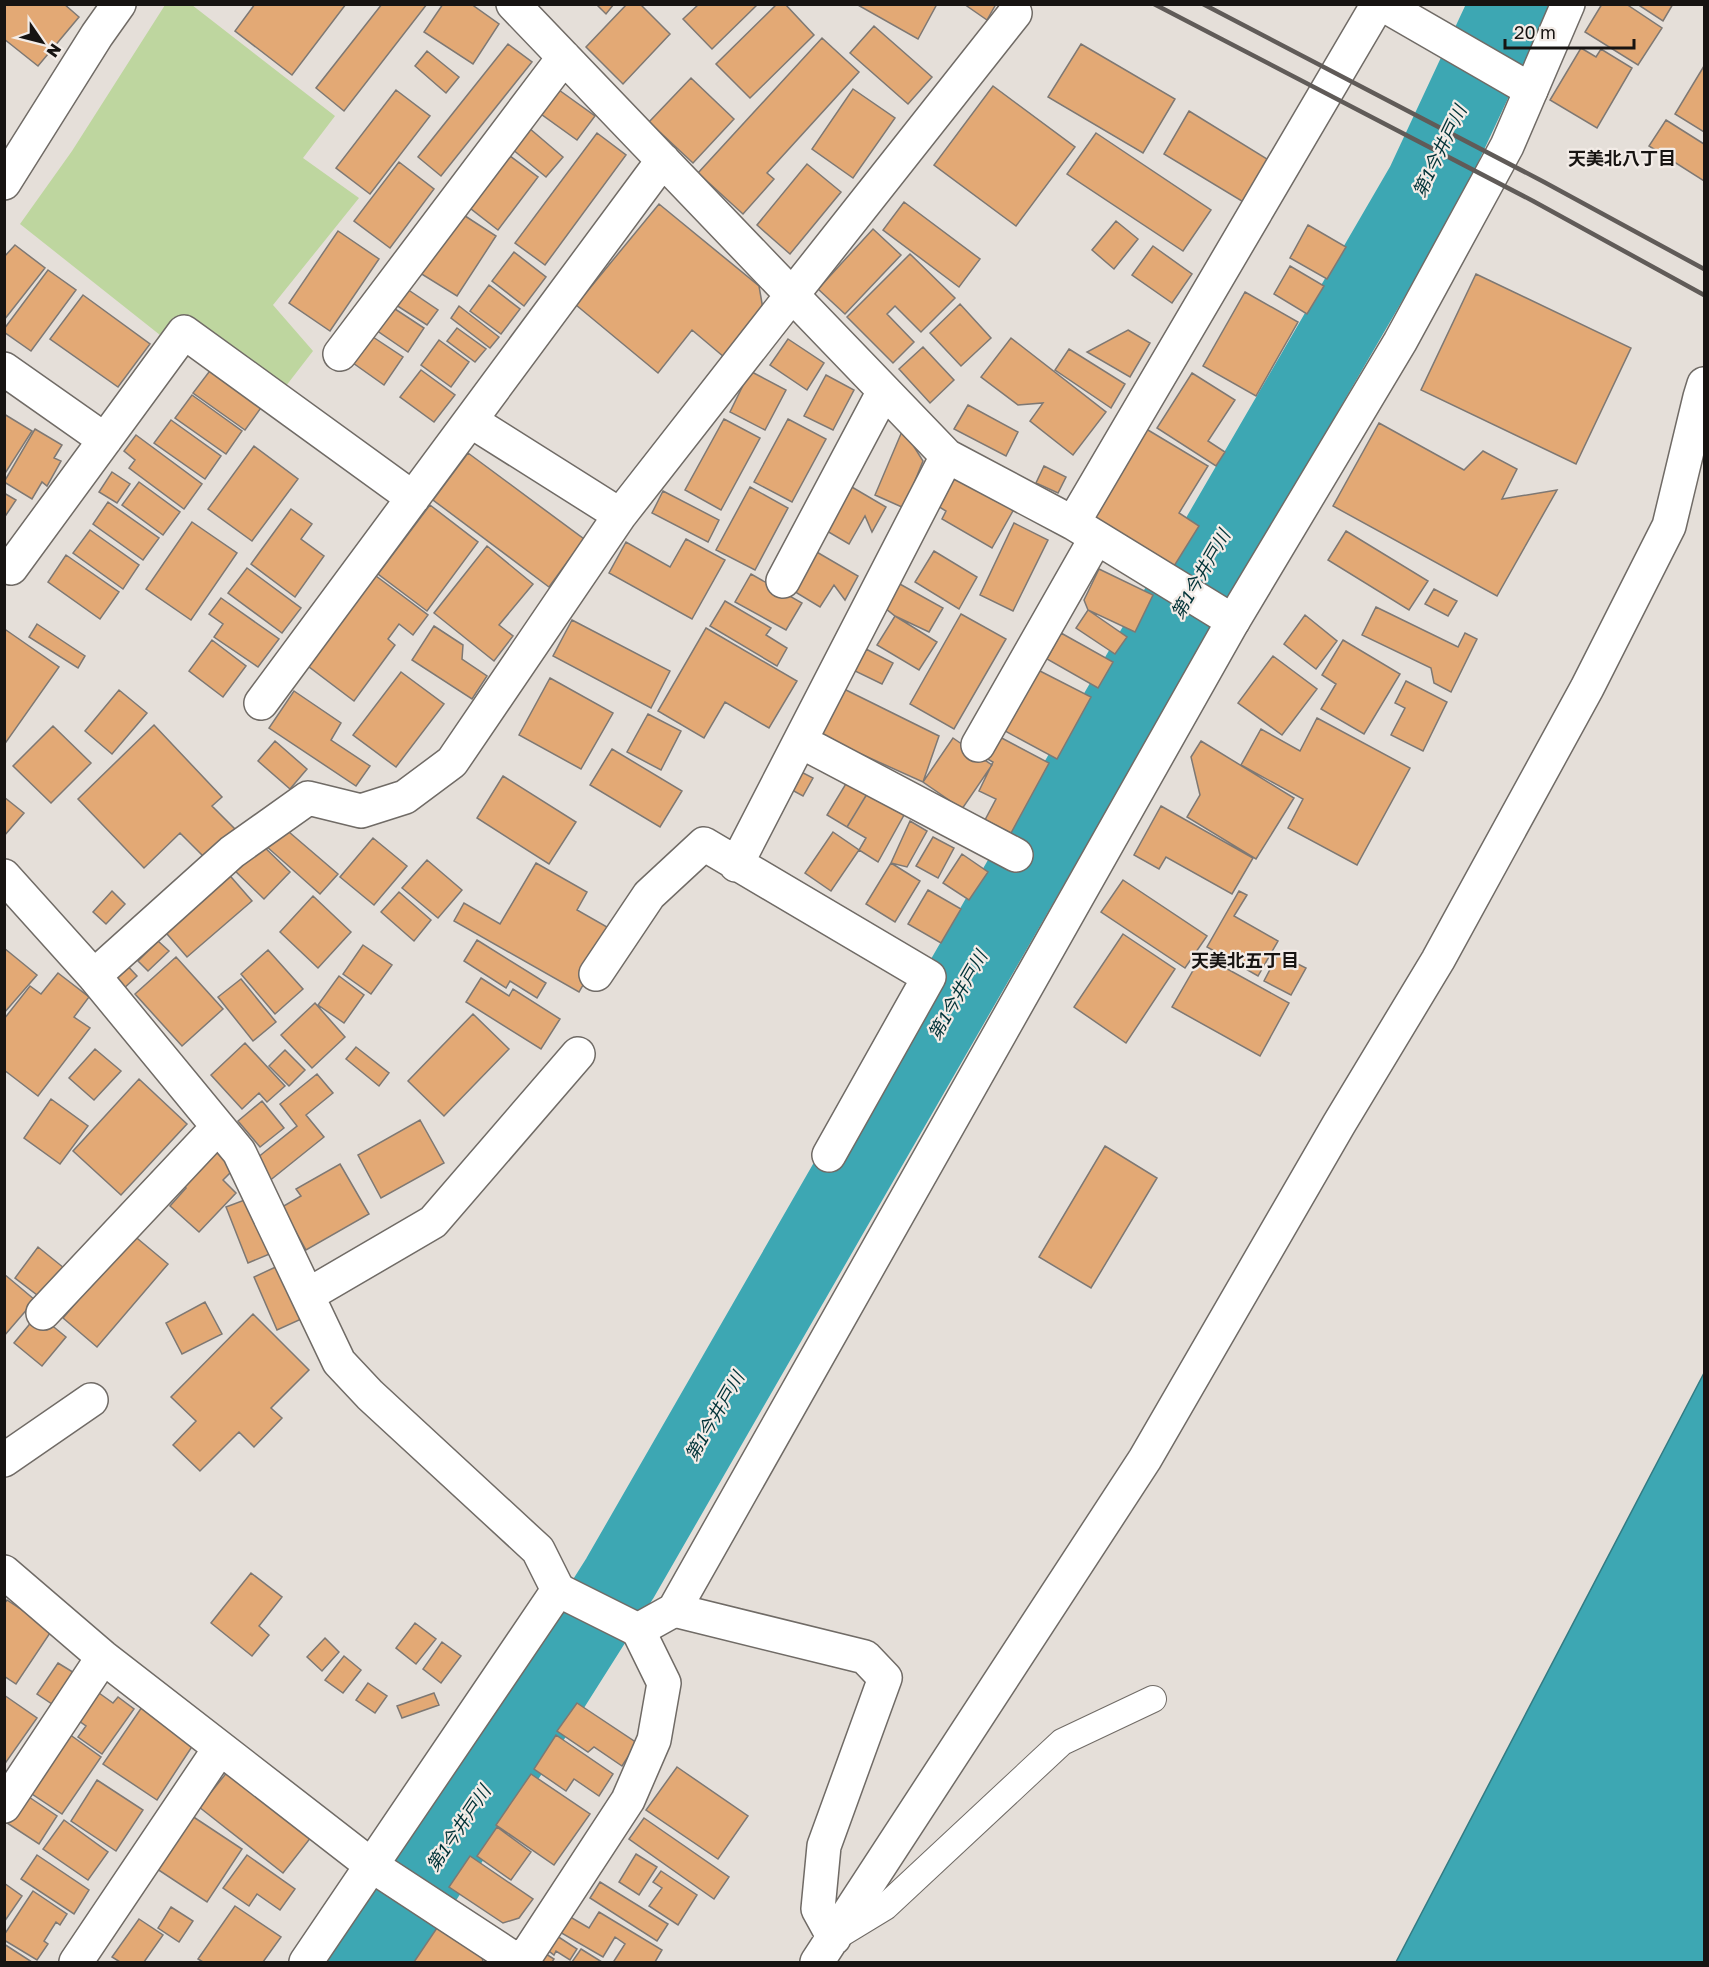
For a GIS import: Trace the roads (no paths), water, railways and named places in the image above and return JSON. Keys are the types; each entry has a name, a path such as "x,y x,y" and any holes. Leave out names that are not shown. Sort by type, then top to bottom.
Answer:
{"street":[{"path":"4,183 119,4"},
{"path":"513,4 947,456 1084,531 1221,614"},
{"path":"978,745 1084,531 1380,4 1531,90"},
{"path":"637,1630 674,1610 1221,614 1400,342 1507,146 1568,4"},
{"path":"94,976 232,852 308,798 361,811 405,797 452,762 620,515 1015,13"},
{"path":"340,354 564,57"},
{"path":"261,703 663,160"},
{"path":"11,568 184,332 413,498"},
{"path":"4,369 105,440"},
{"path":"826,1950 1145,1459 1339,1124 1438,960 1587,688 1669,525 1704,384"},
{"path":"783,581 884,391"},
{"path":"471,421 620,515"},
{"path":"736,865 947,456"},
{"path":"800,741 1016,855"},
{"path":"596,974 649,895 704,844 929,977 829,1155"},
{"path":"4,876 94,976 239,1152 339,1362 370,1395 538,1550 559,1591 637,1630 664,1683 654,1740 628,1800 519,1962 373,1866 103,1657 4,1572"},
{"path":"308,1295 433,1222 578,1054"},
{"path":"43,1313 218,1127"},
{"path":"4,1460 91,1400"},
{"path":"306,1962 559,1591"},
{"path":"674,1610 866,1657 885,1678 824,1846 818,1909 826,1950"},
{"path":"4,1806 103,1657"},
{"path":"76,1962 220,1748"}],"lane":[{"path":"826,1950 885,1907 1062,1743 1153,1699"}],"water":[{"path":"1704,1373 1704,1962 1396,1962"}],"waterway":[{"name":"第1今井戸川","path":"367,1962 517,1741 620,1578 1425,184 1509,4"}],"railway":[{"path":"1154,4 1533,201 1704,295"},
{"path":"1203,4 1544,182 1704,269"}],"district":[{"name":"天美北八丁目","path":"1622,158"},
{"name":"天美北五丁目","path":"1245,960"}]}
